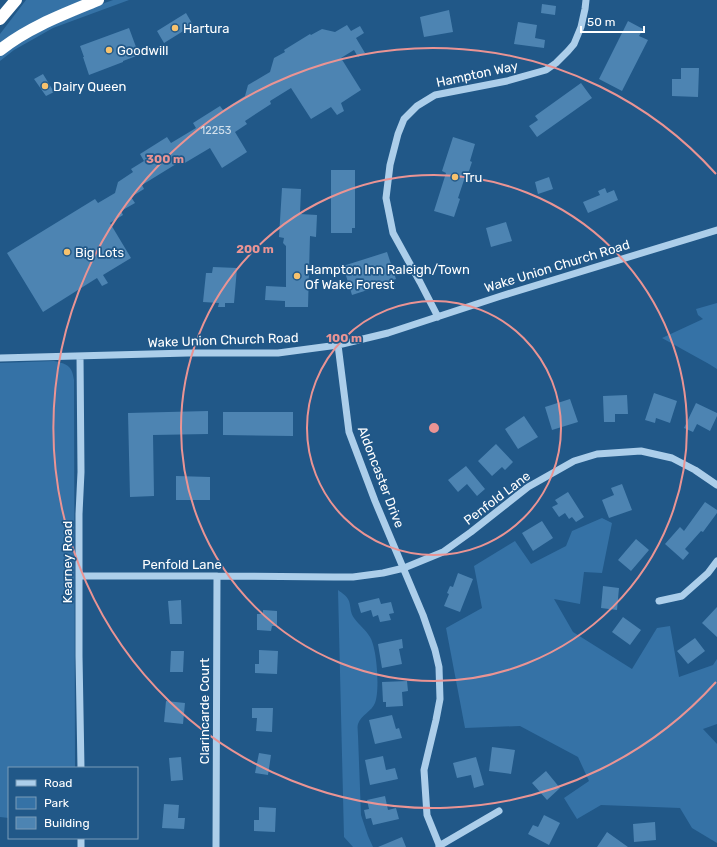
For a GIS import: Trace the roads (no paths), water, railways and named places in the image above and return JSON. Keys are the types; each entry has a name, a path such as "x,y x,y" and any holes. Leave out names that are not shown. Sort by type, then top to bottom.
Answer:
{"highway":[{"path":"0,19 16,0"},
{"path":"0,50 52,19 98,0"}],"street":[{"name":"Hampton Way","path":"438,316 393,234 386,198 390,165 398,134 404,119 416,106 435,95 507,81 546,70 556,63 574,44 581,27 586,0"},
{"name":"Wake Union Church Road","path":"0,358 181,353 278,353 338,346 388,333 501,296 717,230"},
{"name":"Aldoncaster Drive","path":"338,346 349,432 375,501 404,568"},
{"name":"Kearney Road","path":"80,356 79,656 81,767"},
{"name":"Penfold Lane","path":"79,576 353,577 383,573 404,568 443,552 528,487 574,461 597,454 641,451 672,458 695,470 717,485"},
{"path":"659,601 682,596 708,573 717,561"},
{"path":"404,568 423,615 439,667 440,699 424,770 427,815 440,846 499,811"},
{"name":"Clarincarde Court","path":"216,847 217,576"}],"place":[{"name":"Hartura","path":"175,28"},
{"name":"Goodwill","path":"109,50"},
{"name":"Dairy Queen","path":"45,86"},
{"name":"Tru","path":"455,177"},
{"name":"Big Lots","path":"67,252"},
{"name":"Hampton Inn Raleigh/Town Of Wake Forest","path":"297,276"}]}
